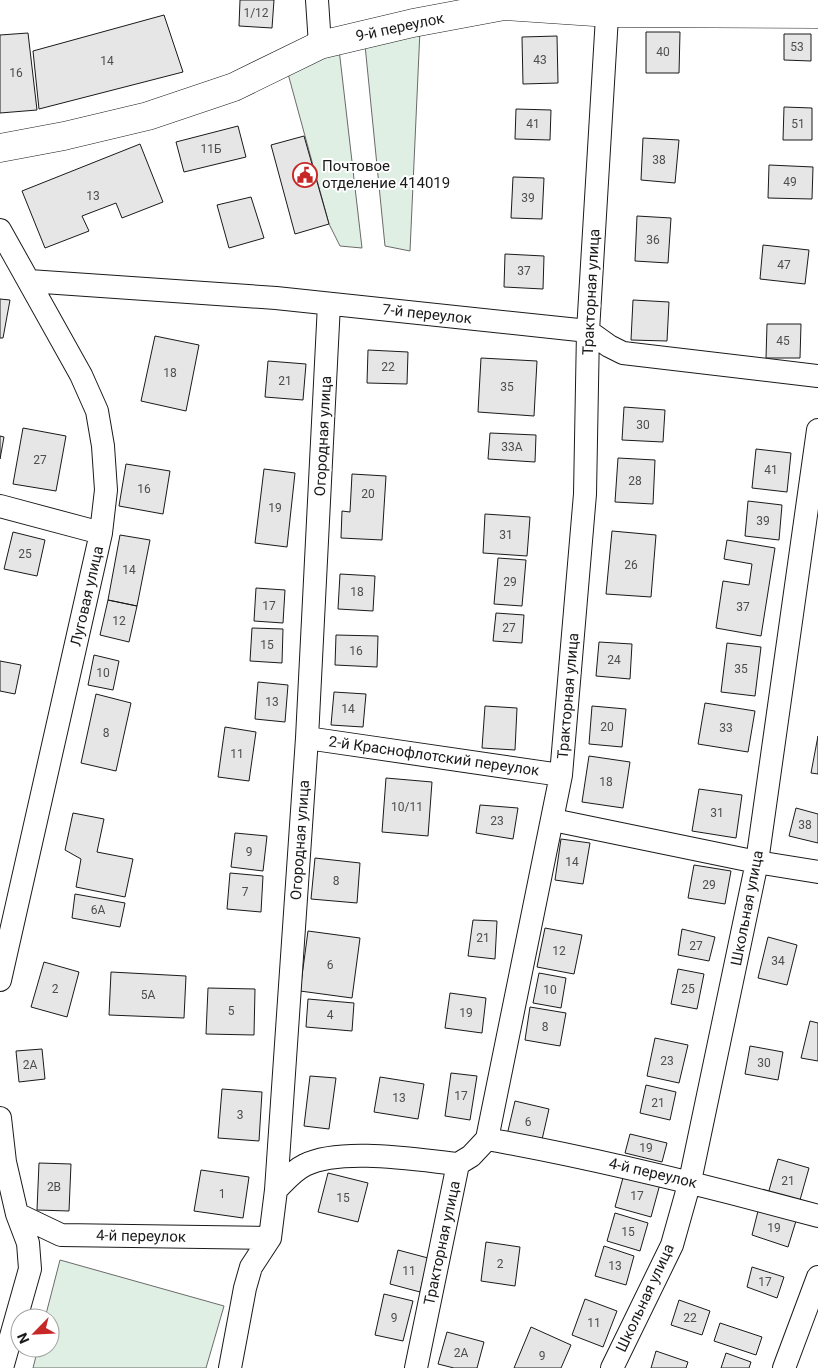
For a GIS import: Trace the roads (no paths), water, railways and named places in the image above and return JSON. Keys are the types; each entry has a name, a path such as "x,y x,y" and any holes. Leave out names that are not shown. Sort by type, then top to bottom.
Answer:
{"street":[{"path":"317,0 320,45"},
{"name":"9-й переулок","path":"0,148 64,136 148,116 234,87 320,45 413,23 504,6 609,7 818,14"},
{"name":"Тракторная улица","path":"416,1368 458,1164 472,1156 487,1139 561,775 585,494 588,331 609,7"},
{"name":"Луговая улица","path":"0,230 81,375 97,412 106,490 101,533 0,980"},
{"name":"7-й переулок","path":"29,281 276,298 588,331 609,346 623,353 818,376"},
{"name":"Огородная улица","path":"230,1368 251,1267 270,1238 276,1190 307,738 329,304"},
{"name":"Школьная улица","path":"612,1368 672,1245 690,1181 757,862 818,430"},
{"path":"0,506 101,533"},
{"name":"2-й Краснофлотский переулок","path":"307,738 561,775"},
{"path":"553,820 757,862 818,872"},
{"path":"0,1118 2,1163 28,1243 30,1268 2,1368"},
{"name":"4-й переулок","path":"487,1139 690,1181 818,1216"},
{"path":"276,1190 296,1170 314,1161 358,1156 458,1164"},
{"name":"4-й переулок","path":"17,1214 61,1235 270,1238"},
{"path":"784,1368 818,1277"}],"place":[{"name":"Почтовое отделение 414019","path":"305,175"}]}
